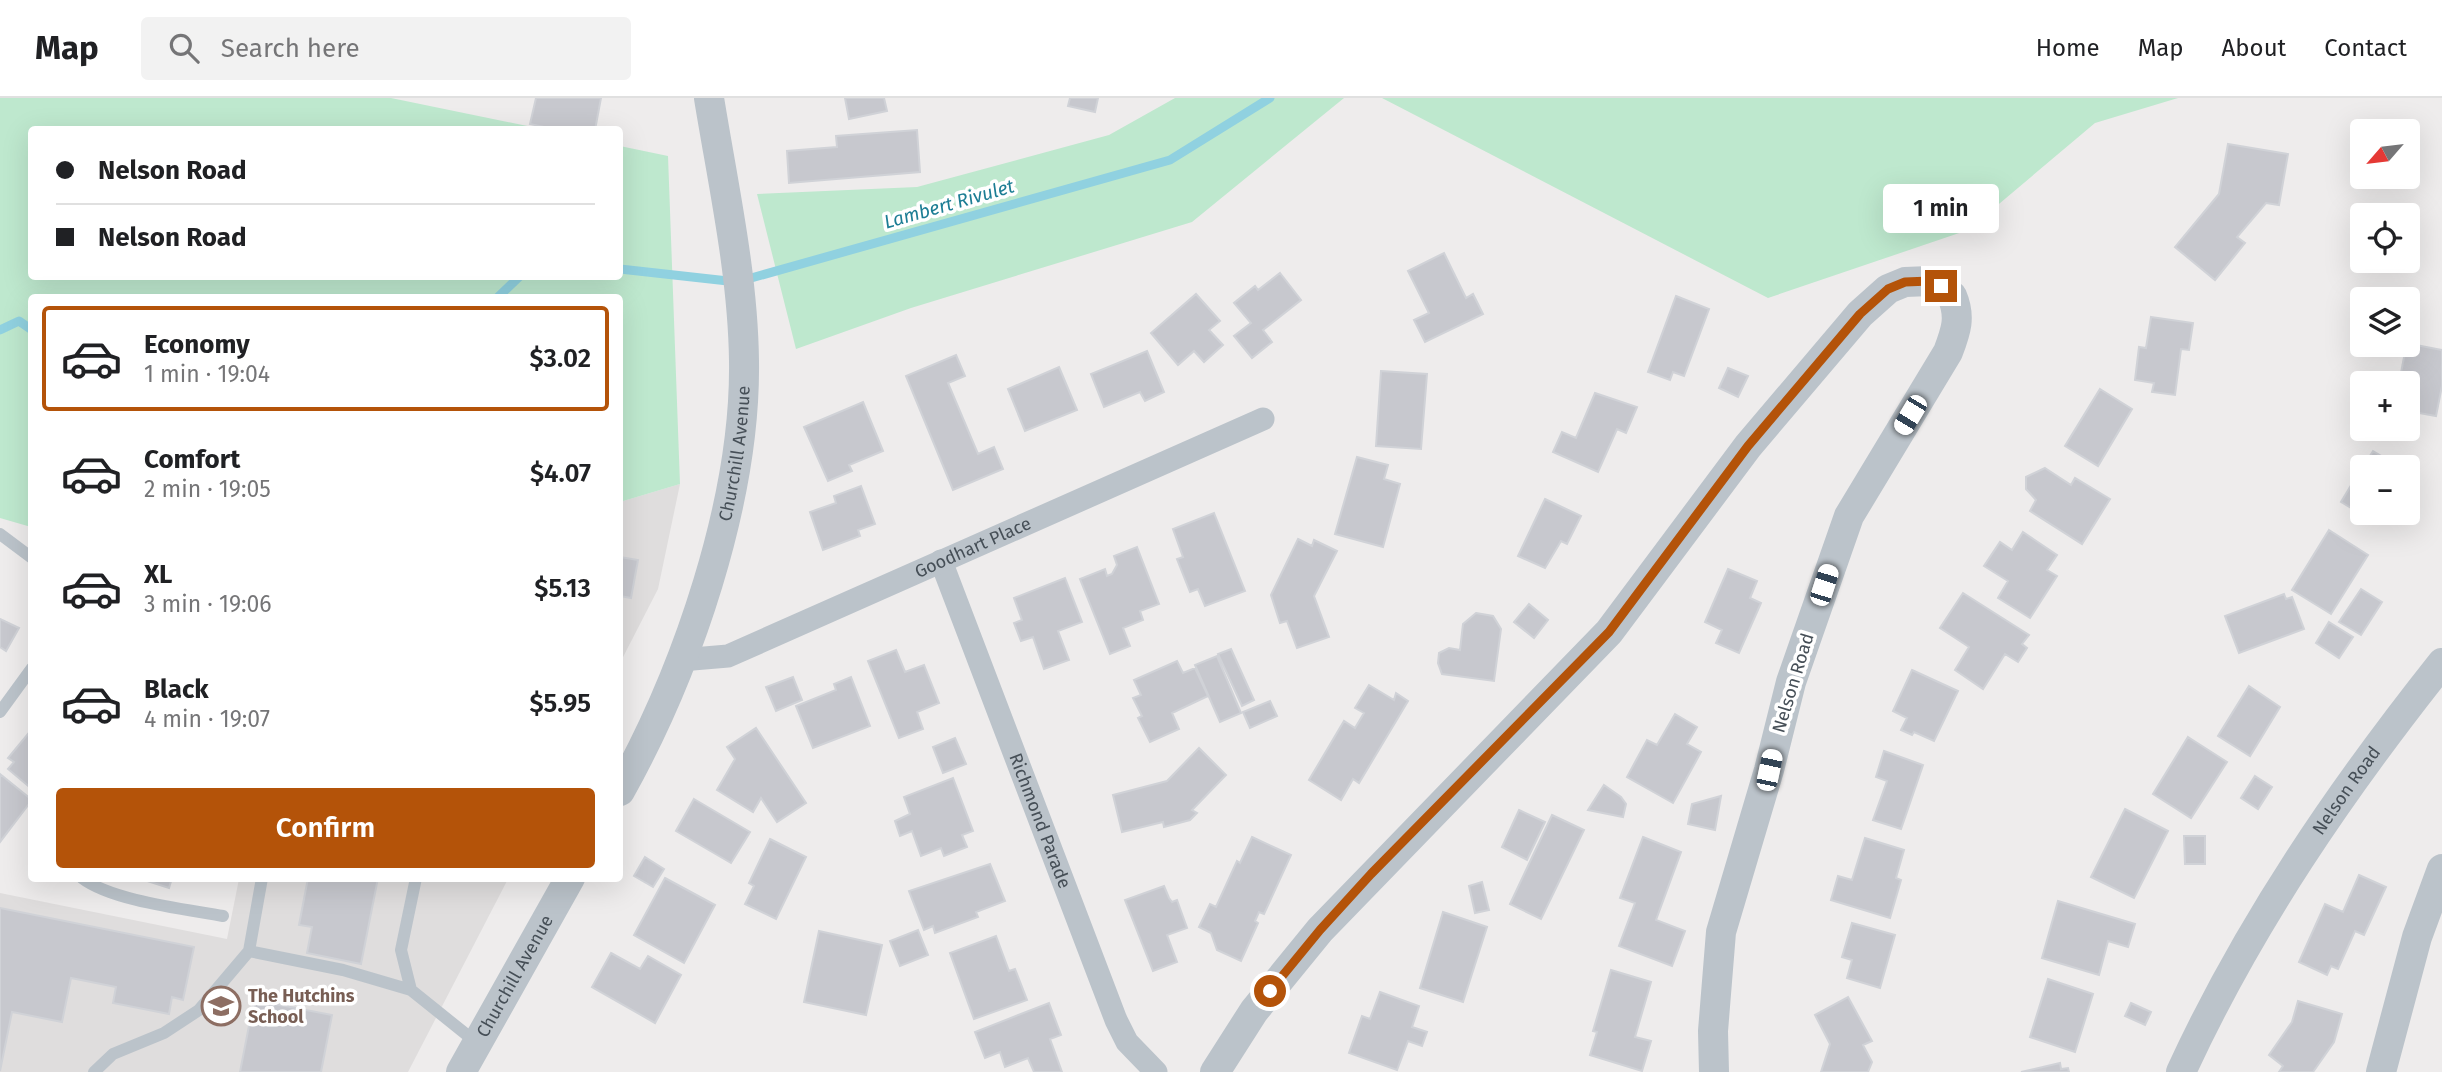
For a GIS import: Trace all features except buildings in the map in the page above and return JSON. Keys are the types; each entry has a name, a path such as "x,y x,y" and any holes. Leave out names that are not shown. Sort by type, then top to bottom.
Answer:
{"street":[{"name":"Churchill Avenue","path":"623,785 643,748 702,603 740,434 744,362 741,314 709,98"},
{"name":"Nelson Road","path":"1215,1072 1254,1011 1320,930 1609,632 1748,446 1860,314 1888,289 1905,282 1930,281 1952,296 1959,320 1955,335 1948,352 1849,516 1791,682 1769,770 1721,932 1714,1009 1714,1072"},
{"name":"Goodhart Place","path":"681,660 728,656 1262,419"},
{"name":"Richmond Parade","path":"941,561 1116,1020 1127,1042 1156,1072"},
{"name":"Nelson Road","path":"2181,1072 2234,965 2273,900 2381,742 2442,663"},
{"path":"2381,1072 2417,937 2442,869"},
{"name":"Churchill Avenue","path":"461,1072 568,882"}],"lane":[{"path":"0,534 28,555"},
{"path":"0,712 28,674"},
{"path":"88,882 158,904 223,916"},
{"path":"94,1072 113,1054 164,1033 190,1018 249,951 261,882"},
{"path":"411,990 401,950 415,882"},
{"path":"249,951 343,970 411,990 477,1043"}],"shaded area":[{"path":"680,484 658,589 623,657 623,501"},
{"name":"The Hutchins School","path":"238,882 506,882 408,1072 0,1072 0,893 227,939"}],"green space":[{"path":"0,98 391,98 527,126 28,126 28,280 623,280 623,147 668,156 680,484 623,501 623,294 28,294 28,526 0,518"},
{"path":"1175,98 1344,98 1192,222 911,308 796,349 757,194 917,187 1109,135"},
{"path":"1382,98 2178,98 2095,123 1968,230 1768,298"}],"waterway":[{"name":"Lambert Rivulet","path":"623,269 737,282 1170,160 1270,98"},
{"name":"Lambert Rivulet","path":"501,294 516,280"},
{"name":"Lambert Rivulet","path":"0,330 19,321 28,327"}],"place":[{"name":"The Hutchins School","path":"221,1006"}],"route":[{"path":"1270,991 1371,874 1609,632 1748,446 1860,314 1888,289 1905,282 1930,281 1941,286"}]}
